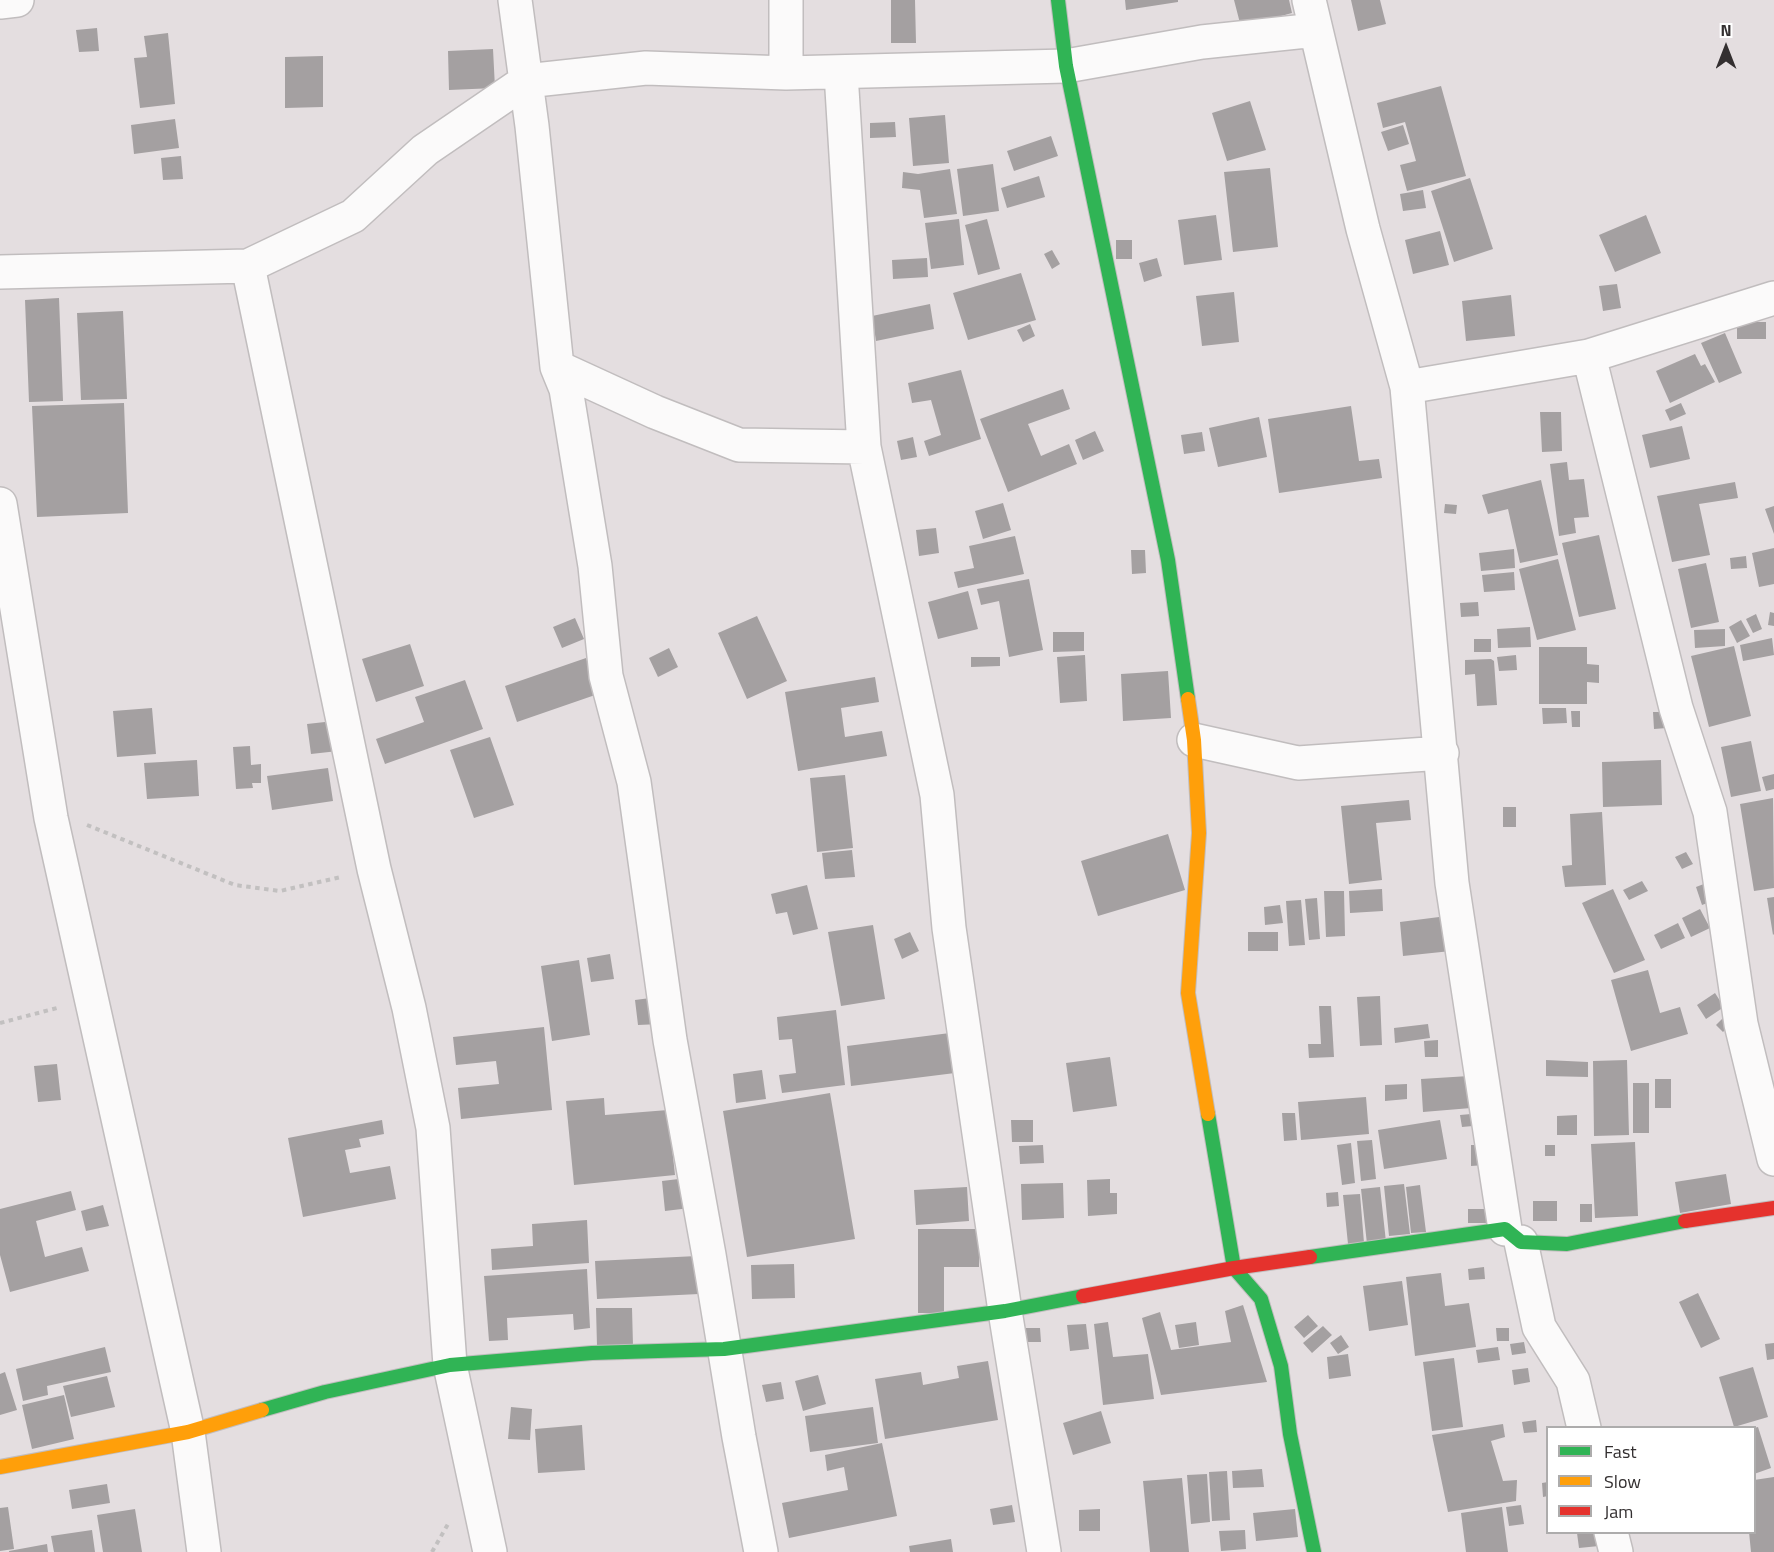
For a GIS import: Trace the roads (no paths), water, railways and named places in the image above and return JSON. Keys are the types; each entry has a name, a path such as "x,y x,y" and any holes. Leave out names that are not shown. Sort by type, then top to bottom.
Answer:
{"street":[{"path":"0,2 17,0"},
{"path":"515,0 557,367 566,388 596,566 606,675 634,782 670,1040 761,1552"},
{"path":"786,0 786,73"},
{"path":"1059,0 1066,66 1167,561 1194,740 1198,833 1188,993 1234,1268 1261,1299 1275,1344 1281,1366 1290,1434 1314,1552"},
{"path":"0,272 248,266 353,216 425,150 526,81 646,68 786,73 1066,66 1202,42 1313,15 1363,229 1407,387 1452,883 1513,1235 1539,1327 1573,1380 1584,1426"},
{"path":"841,72 864,447 937,795 949,927 1005,1311 1044,1552"},
{"path":"248,266 374,869 409,1008 433,1128 450,1365 490,1552"},
{"path":"1407,387 1589,356 1772,307"},
{"path":"1589,356 1676,708 1710,813 1741,1024 1774,1159"},
{"path":"557,367 655,412 739,446 864,447"},
{"path":"2,523 51,818 188,1431 204,1552"},
{"path":"1194,740 1298,763 1442,753"},
{"path":"0,1467 188,1431 325,1392 450,1365 592,1353 724,1349 1005,1311 1234,1268 1513,1235 1567,1244 1707,1217 1774,1208"},
{"path":"1611,1534 1617,1552"}]}
